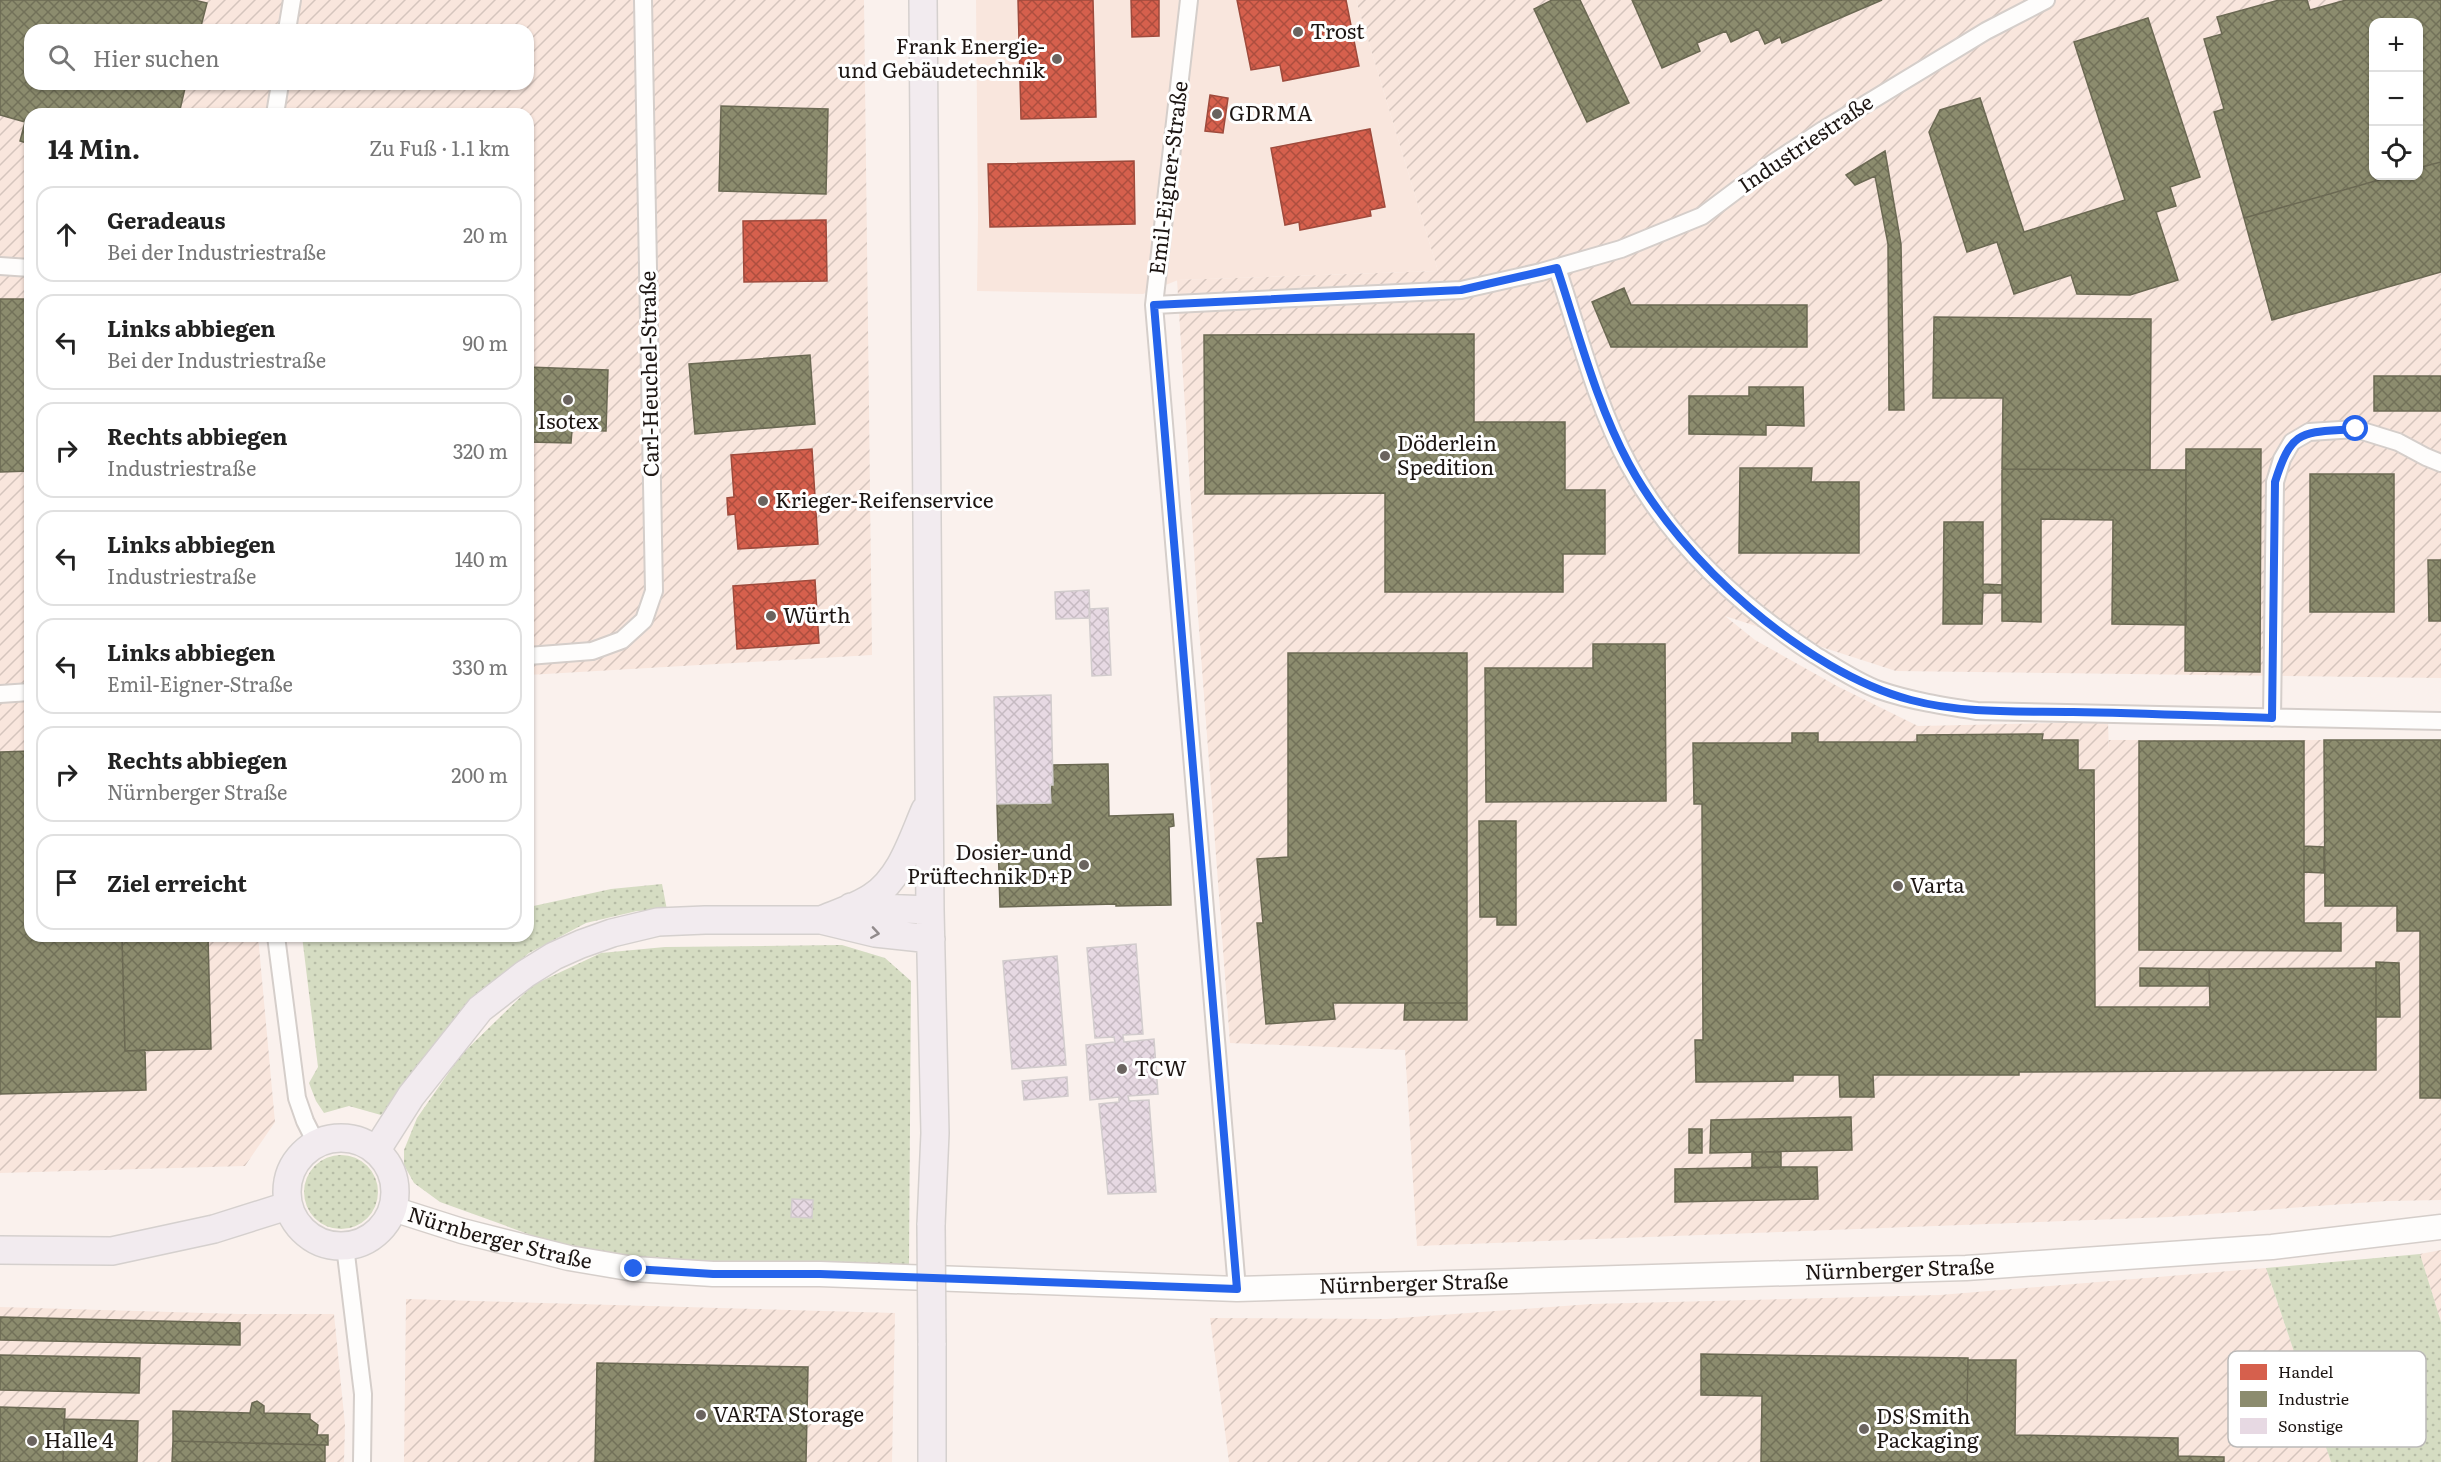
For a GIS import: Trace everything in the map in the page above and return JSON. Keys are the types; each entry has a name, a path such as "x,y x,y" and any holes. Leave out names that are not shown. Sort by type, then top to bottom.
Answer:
{"main road":[{"path":"923,0 930,910 935,1133 931,1225 932,1462"},
{"path":"821,920 873,897 892,880 929,801"},
{"path":"852,908 930,910"},
{"path":"376,1151 411,1095 480,1009 525,974 554,956 612,933 658,922 821,920 875,933 932,939"},
{"path":"331,1138 347,1138 363,1142 376,1151 387,1163 393,1177 395,1193 393,1209 386,1223 375,1235 361,1243 345,1246 326,1245 309,1237 296,1223 288,1206 286,1188 290,1170 301,1154 316,1143 331,1138"},
{"path":"0,1250 112,1251 214,1229 288,1206"},
{"name":"Nürnberger Straße","path":"393,1209 462,1231 569,1258 634,1269 713,1274 820,1274 1237,1289 1966,1268 2272,1247 2441,1227"}],"street":[{"path":"288,24 292,0"},
{"name":"Carl-Heuchel-Straße","path":"534,656 592,651 622,640 644,620 654,591 643,0"},
{"name":"Emil-Eigner-Straße","path":"1189,0 1154,305 1237,1289"},
{"name":"Industriestraße","path":"1154,305 1461,290 1557,268 1621,249 1702,216 1770,165 1832,124 1986,31 2046,0"},
{"path":"276,108 278,90"},
{"path":"0,266 24,268"},
{"path":"1557,268 1602,404 1629,465 1671,529 1720,583 1776,629 1836,668 1876,689 1913,701 1977,711 2441,721"},
{"path":"2272,718 2275,482 2282,459 2292,442 2309,432 2356,429 2398,442 2426,458 2441,463"},
{"path":"0,694 24,692"},
{"path":"277,942 297,1098 304,1121 316,1143"},
{"path":"345,1246 363,1394 362,1462"}],"shaded area":[{"path":"0,0 864,0 872,655 534,675 534,108 24,108 24,942 259,942 275,1122 245,1166 0,1173"},
{"path":"976,0 1356,0 1438,271 1178,280 1143,294 977,291"},
{"path":"1356,0 2441,0 2441,678 1896,671 1725,616 1755,640 1837,686 1918,726 2108,722 2109,752 2109,740 2441,740 2441,1200 2386,1201 2169,1217 1417,1246 1405,1050 1230,1043 1198,615 1177,280 1438,271"},
{"path":"2441,1250 2441,1322 2420,1254"},
{"path":"2266,1268 2294,1351 2228,1351 2228,1447 2326,1447 2331,1462 1229,1462 1210,1318 1386,1319 1591,1304 1940,1295"},
{"path":"406,1299 895,1313 892,1462 404,1462"},
{"path":"0,1307 239,1314 334,1314 345,1425 344,1462 0,1462"}],"green space":[{"path":"662,884 667,910 637,911 586,923 529,953 475,999 381,1115 349,1106 324,1113 309,1083 318,1067 303,942 534,942 534,906 611,889"},
{"path":"842,945 885,958 911,981 909,1265 635,1260 567,1248 440,1202 414,1183 404,1165 404,1150 417,1118 461,1055 533,985 601,953 665,947"},
{"path":"341,1155 355,1158 367,1166 375,1178 378,1192 375,1206 367,1218 355,1226 341,1229 327,1226 315,1218 307,1206 304,1192 307,1178 315,1166 327,1158"},
{"path":"2420,1254 2441,1322 2441,1462 2331,1462 2326,1447 2426,1447 2426,1351 2294,1351 2266,1268"}],"building: Handel":[{"name":"Frank Energie- und Gebäudetechnik","path":"1018,0 1093,0 1096,117 1021,119"},
{"path":"1131,0 1159,0 1159,36 1132,37"},
{"name":"Trost","path":"1237,0 1346,0 1359,66 1283,81 1280,65 1251,70"},
{"name":"GDRMA","path":"1210,95 1228,98 1223,133 1205,131"},
{"path":"1370,129 1385,207 1370,210 1371,216 1300,230 1299,222 1285,225 1271,148"},
{"path":"1134,161 1135,224 990,227 988,164"},
{"path":"826,220 827,281 744,282 743,221"},
{"path":"812,449 818,544 738,549 735,514 728,515 727,498 734,497 731,455"},
{"path":"815,580 819,643 737,649 733,586"}],"building: Industrie":[{"path":"0,0 194,0 207,3 202,24 24,24 24,90 185,90 180,108 24,108 24,122 0,115"},
{"path":"1552,0 1580,0 1629,103 1587,122 1534,9"},
{"path":"1632,0 1882,0 1782,43 1780,37 1765,44 1758,29 1731,42 1726,31 1697,43 1700,51 1662,68"},
{"path":"2279,0 2307,0 2310,10 2346,0 2441,0 2441,162 2423,167 2423,18 2369,18 2369,180 2379,180 2244,218 2214,112 2224,109 2204,39 2222,34 2217,17"},
{"path":"2148,18 2200,177 2170,187 2176,206 2156,212 2178,280 2130,295 2077,294 2071,275 2014,294 1997,242 1967,252 1929,132 1940,110 1980,98 2024,232 2125,200 2074,42"},
{"path":"721,106 828,109 826,194 719,191"},
{"path":"24,126 24,142 20,141"},
{"path":"1885,151 1901,244 1904,410 1889,410 1888,244 1875,176 1855,185 1846,175"},
{"path":"2441,162 2441,272 2272,320 2244,218 2379,180 2423,180 2423,167"},
{"path":"1624,288 1631,305 1807,305 1807,347 1611,347 1592,302"},
{"path":"0,299 24,299 24,471 0,472"},
{"path":"1934,317 2151,319 2150,470 2002,469 2003,398 1933,398"},
{"name":"Döderlein Spedition","path":"1474,334 1474,422 1565,422 1565,490 1605,490 1605,554 1563,554 1563,592 1385,592 1385,493 1205,494 1204,335"},
{"path":"810,355 815,424 695,434 689,364"},
{"name":"Isotex","path":"534,367 608,370 606,431 572,430 571,443 534,442"},
{"path":"2374,376 2441,376 2441,411 2374,411"},
{"path":"1749,387 1803,387 1804,426 1766,425 1766,435 1689,434 1689,396 1749,396"},
{"path":"2186,449 2261,449 2260,672 2185,671"},
{"path":"1740,468 1812,468 1811,482 1859,482 1859,553 1739,553"},
{"path":"2002,469 2186,470 2186,625 2112,624 2113,520 2041,519 2041,622 2002,621"},
{"path":"2310,474 2394,474 2394,612 2310,612"},
{"path":"1944,522 1983,522 1983,584 2002,585 2002,593 1983,593 1982,624 1943,624"},
{"path":"2428,560 2441,560 2441,621 2429,621"},
{"path":"1593,644 1665,644 1666,801 1486,802 1485,668 1593,668"},
{"path":"1288,653 1467,653 1467,1003 1333,1003 1335,1019 1266,1024 1257,923 1263,923 1257,859 1288,857"},
{"name":"Varta","path":"1792,733 1818,733 1818,742 1917,742 1917,735 2043,734 2042,740 2078,740 2078,770 2094,770 2095,1007 2210,1007 2209,969 2376,968 2376,1070 1873,1075 1874,1097 1840,1097 1839,1075 1793,1075 1793,1081 1696,1082 1695,1040 1703,1040 1702,804 1694,804 1693,743 1792,743"},
{"path":"2324,740 2441,740 2441,1098 2420,1098 2420,931 2397,931 2397,906 2325,906"},
{"path":"2139,741 2304,741 2304,923 2341,923 2341,951 2139,950"},
{"path":"24,751 24,942 122,942 125,1051 145,1050 146,1090 0,1094 0,752"},
{"name":"Dosier- und Prüftechnik D+P","path":"1108,764 1109,816 1173,814 1174,826 1169,827 1171,905 1000,907 997,804 1051,803 1053,765"},
{"path":"1479,821 1516,821 1516,925 1497,925 1497,917 1480,917"},
{"path":"2304,846 2324,847 2324,873 2304,872"},
{"path":"122,942 208,942 211,1049 125,1051"},
{"path":"2376,962 2399,963 2400,1017 2376,1017"},
{"path":"2140,968 2209,969 2210,986 2140,986"},
{"path":"1405,1003 1467,1003 1467,1020 1404,1020"},
{"path":"1851,1117 1852,1150 1710,1153 1711,1120"},
{"path":"1689,1129 1702,1129 1702,1153 1689,1153"},
{"path":"1752,1152 1781,1152 1781,1167 1752,1168"},
{"path":"1817,1167 1818,1199 1675,1202 1675,1169"},
{"path":"0,1317 240,1323 240,1345 0,1340"},
{"name":"DS Smith Packaging","path":"1701,1354 1968,1358 1966,1462 1761,1462 1762,1396 1701,1395"},
{"path":"0,1355 140,1358 139,1393 0,1390"},
{"name":"DS Smith Packaging","path":"1968,1360 2016,1360 2015,1435 2178,1438 2178,1456 2224,1457 2224,1462 1966,1462"},
{"name":"VARTA Storage","path":"597,1363 808,1367 806,1462 595,1462"},
{"path":"257,1401 264,1406 264,1413 310,1414 310,1419 318,1425 317,1435 328,1435 328,1445 173,1441 173,1411 250,1413 252,1403"},
{"name":"Halle 4","path":"0,1407 65,1409 63,1462 0,1462"},
{"path":"64,1419 138,1421 137,1462 63,1462"},
{"path":"173,1441 325,1445 325,1462 172,1462"}],"building: Sonstige":[{"path":"1089,590 1090,618 1056,619 1055,592"},
{"path":"1108,608 1111,675 1092,676 1089,609"},
{"path":"1051,695 1053,785 1050,785 1051,803 997,804 994,697"},
{"name":"TCW","path":"1136,944 1143,1034 1123,1035 1124,1042 1154,1039 1158,1094 1128,1096 1129,1101 1149,1100 1156,1192 1108,1194 1099,1104 1119,1102 1119,1097 1090,1100 1086,1045 1115,1042 1114,1037 1095,1038 1087,948"},
{"path":"1057,956 1066,1065 1012,1069 1003,961"},
{"path":"1067,1077 1068,1096 1024,1100 1022,1081"},
{"path":"792,1199 813,1200 812,1218 791,1217"}],"place":[{"name":"Trost","path":"1298,32"},
{"name":"Frank Energie- und Gebäudetechnik","path":"1057,59"},
{"name":"GDRMA","path":"1217,114"},
{"name":"Isotex","path":"568,400"},
{"name":"Döderlein Spedition","path":"1385,456"},
{"name":"Krieger-Reifenservice","path":"763,501"},
{"name":"Würth","path":"771,616"},
{"name":"Dosier- und Prüftechnik D+P","path":"1084,865"},
{"name":"Varta","path":"1898,886"},
{"name":"TCW","path":"1122,1069"},
{"name":"VARTA Storage","path":"701,1415"},
{"name":"DS Smith Packaging","path":"1864,1429"},
{"name":"Halle 4","path":"32,1441"}],"route":[{"path":"634,1269 713,1274 820,1274 1237,1289 1154,305 1461,290 1557,268 1602,404 1629,465 1671,529 1720,583 1776,629 1836,668 1876,689 1913,701 1977,711 2272,718 2275,482 2282,459 2292,442 2309,432 2356,429"}]}
